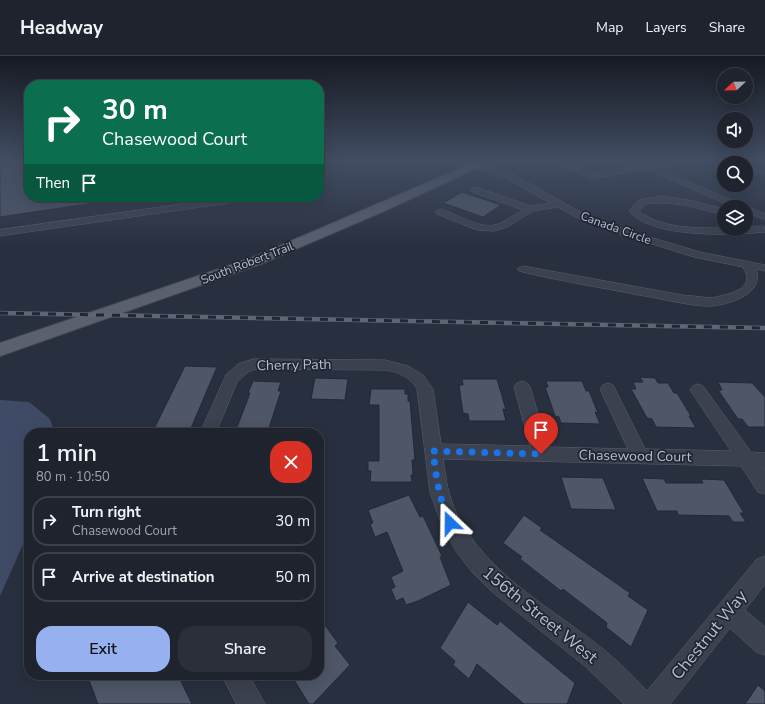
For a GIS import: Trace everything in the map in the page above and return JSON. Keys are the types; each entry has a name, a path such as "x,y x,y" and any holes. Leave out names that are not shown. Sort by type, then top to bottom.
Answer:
{"main road":[{"name":"South Robert Trail","path":"0,350 198,282 270,255 378,210 421,190"}],"street":[{"path":"476,190 530,209"},
{"name":"Canada Circle","path":"535,190 558,204 596,222 641,238 698,255 765,268"},
{"path":"702,190 725,200"},
{"path":"717,210 694,204 662,199 642,202 634,211 647,220 672,228 717,230"},
{"path":"0,233 212,202"},
{"path":"440,212 480,228 494,228 504,225 530,209 558,204"},
{"path":"753,212 765,217"},
{"path":"753,225 764,230"},
{"path":"753,230 764,230"},
{"path":"523,269 682,299 712,302 736,296 746,291 752,283 753,276 748,265"},
{"name":"Cherry Path","path":"210,428 231,379 243,368 254,364 392,366 407,370 418,378"},
{"name":"156th Street West","path":"418,378 427,395 436,478 443,508 459,539 471,556 500,586 587,652 642,704"},
{"path":"522,387 541,454"},
{"path":"608,389 640,456"},
{"path":"698,390 765,486"},
{"name":"Chasewood Court","path":"433,451 746,459 765,461"},
{"name":"Chestnut Way","path":"653,704 765,567"},
{"path":"729,611 765,643"},
{"path":"238,680 252,704"}],"water":[{"path":"0,400 29,402 50,419 53,428 24,428 24,542 0,596"}],"building":[{"path":"0,190 24,190 24,202 95,203 0,217"},
{"path":"462,192 501,205 483,217 443,203"},
{"path":"185,366 217,367 191,428 154,428"},
{"path":"640,377 655,378 658,383 668,383 674,393 677,393 691,416 689,416 696,428 656,427 652,419 647,418 631,389 636,389 633,382 643,382"},
{"path":"315,378 348,379 345,400 311,399"},
{"path":"462,379 497,379 506,410 503,409 506,421 469,421 468,414 463,413 459,385 463,385"},
{"path":"253,381 281,382 278,391 281,391 269,428 237,428 250,393 248,393"},
{"path":"546,381 582,381 586,391 589,391 598,413 595,412 600,424 561,423 559,417 555,416 545,387 548,387"},
{"path":"718,382 752,383 765,397 765,427 748,427 742,419 738,419 718,390 722,390"},
{"path":"371,389 405,389 405,394 408,394 408,401 410,401 415,460 412,460 412,482 370,482 371,471 368,471 368,461 379,461 379,405 369,405"},
{"path":"561,477 603,478 616,510 571,509"},
{"path":"642,478 664,479 666,483 703,483 701,479 724,480 744,513 740,513 746,522 733,522 729,516 678,515 677,511 657,511"},
{"path":"409,495 420,517 423,516 442,556 440,557 451,585 418,601 406,605 403,598 396,601 391,589 395,587 391,577 403,571 387,532 375,537 370,524 373,523 368,510"},
{"path":"524,515 542,528 540,530 630,593 628,596 648,610 631,647 606,627 607,623 563,589 561,591 520,559 522,557 503,543"},
{"path":"468,602 497,625 500,621 575,683 567,704 524,704 477,664 469,679 453,665 455,661 440,648"},
{"path":"324,624 338,643 335,646 350,665 313,704 309,704 294,680 324,680"},
{"path":"89,680 180,680 192,704 98,704"},
{"path":"758,685 765,691 765,704 745,704"}],"railway":[{"path":"0,313 765,328"}],"route":[{"path":"450,523 443,508 439,492 433,451 541,454"}]}
